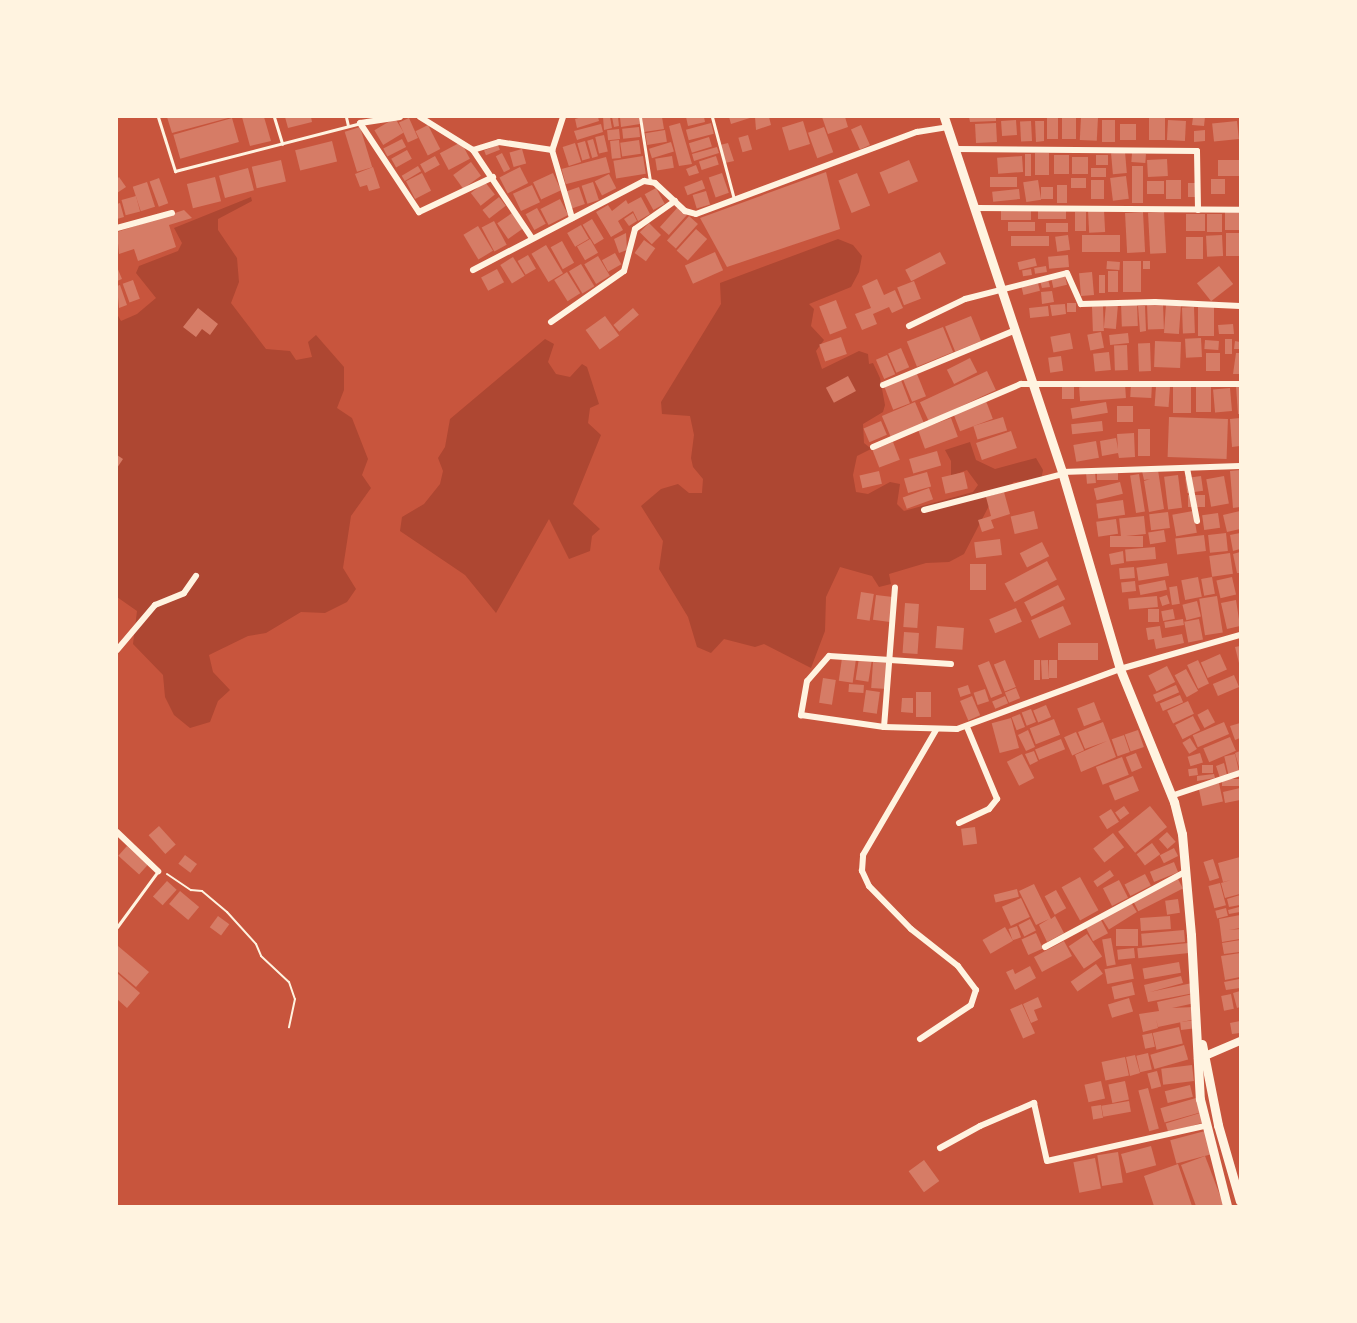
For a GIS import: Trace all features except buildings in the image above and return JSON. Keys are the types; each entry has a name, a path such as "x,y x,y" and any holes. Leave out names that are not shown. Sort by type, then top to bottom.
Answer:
{"main road":[{"path":"944,117 1062,473 1120,669 1172,799 1182,834 1202,1058 1205,1126 1227,1206"},
{"path":"1202,1058 1240,1201"}],"street":[{"path":"400,117 360,123 419,212 493,177"},
{"path":"420,117 473,150 532,238"},
{"path":"563,117 552,150 572,218"},
{"path":"473,270 532,238 650,181 692,215 917,132 948,127"},
{"path":"473,150 500,141 552,150"},
{"path":"956,149 1197,151 1198,210"},
{"path":"551,322 624,271 635,230 675,201"},
{"path":"976,208 1240,210"},
{"path":"117,228 172,213"},
{"path":"909,326 965,299 1067,273 1081,304 1155,302 1240,306"},
{"path":"883,384 1016,330"},
{"path":"873,447 1022,384 1240,384"},
{"path":"924,510 1062,473 1240,466"},
{"path":"1187,468 1197,521"},
{"path":"117,650 155,605 184,593 196,576"},
{"path":"884,727 895,587"},
{"path":"951,664 829,656 807,681 800,711 803,717 884,727 936,730 967,728 1120,669 1240,635"},
{"path":"959,824 989,809 997,800 967,728"},
{"path":"920,1039 971,1005 976,990 958,966 911,928 869,886 862,871 863,855 936,730"},
{"path":"1172,799 1240,773"},
{"path":"117,832 158,871"},
{"path":"1045,947 1185,872"},
{"path":"1202,1058 1240,1041"},
{"path":"940,1148 980,1126 1034,1103 1047,1161 1205,1126"}],"lane":[{"path":"158,117 175,171 360,123"},
{"path":"274,117 282,144"},
{"path":"346,117 348,126"},
{"path":"640,117 650,181"},
{"path":"712,117 735,200"},
{"path":"117,927 158,871"}],"path":[{"path":"158,871 191,890 202,891 227,912 256,944 261,956 285,976 295,990 289,1027"}],"shaded area":[{"path":"251,197 252,201 218,219 218,230 237,258 239,282 231,303 266,349 290,351 296,360 312,357 308,342 316,335 344,367 344,390 337,408 352,418 368,459 362,475 371,488 351,516 343,568 356,589 347,602 325,613 301,612 266,633 248,636 209,655 213,672 230,690 218,701 210,722 190,728 174,715 165,697 163,675 133,644 137,611 117,597 117,314 121,321 137,314 156,298 136,273 139,266 178,251 182,243 174,228"},
{"path":"838,239 853,245 862,256 859,272 851,287 809,304 814,309 811,326 824,340 816,351 822,369 859,351 868,354 869,364 873,363 880,378 885,405 883,412 863,424 864,443 869,447 887,441 857,456 853,475 856,492 868,494 890,482 900,484 897,504 904,511 973,492 978,485 967,470 951,476 951,461 945,450 970,442 976,460 995,469 1036,458 1043,470 1041,480 1014,482 993,498 964,554 949,562 926,563 889,574 891,584 879,587 872,576 840,567 826,597 825,631 811,668 764,644 755,647 724,639 711,653 697,647 688,617 659,569 663,541 641,506 661,489 678,484 689,493 702,493 703,479 693,467 691,458 694,435 690,416 662,414 661,402 721,304 720,283"},
{"path":"545,339 554,344 548,362 556,374 570,377 582,364 587,367 599,404 590,408 588,423 601,435 573,504 600,529 592,536 590,551 569,559 549,519 496,613 465,575 400,531 402,517 424,504 440,484 443,471 438,458 445,447 450,419"}]}
